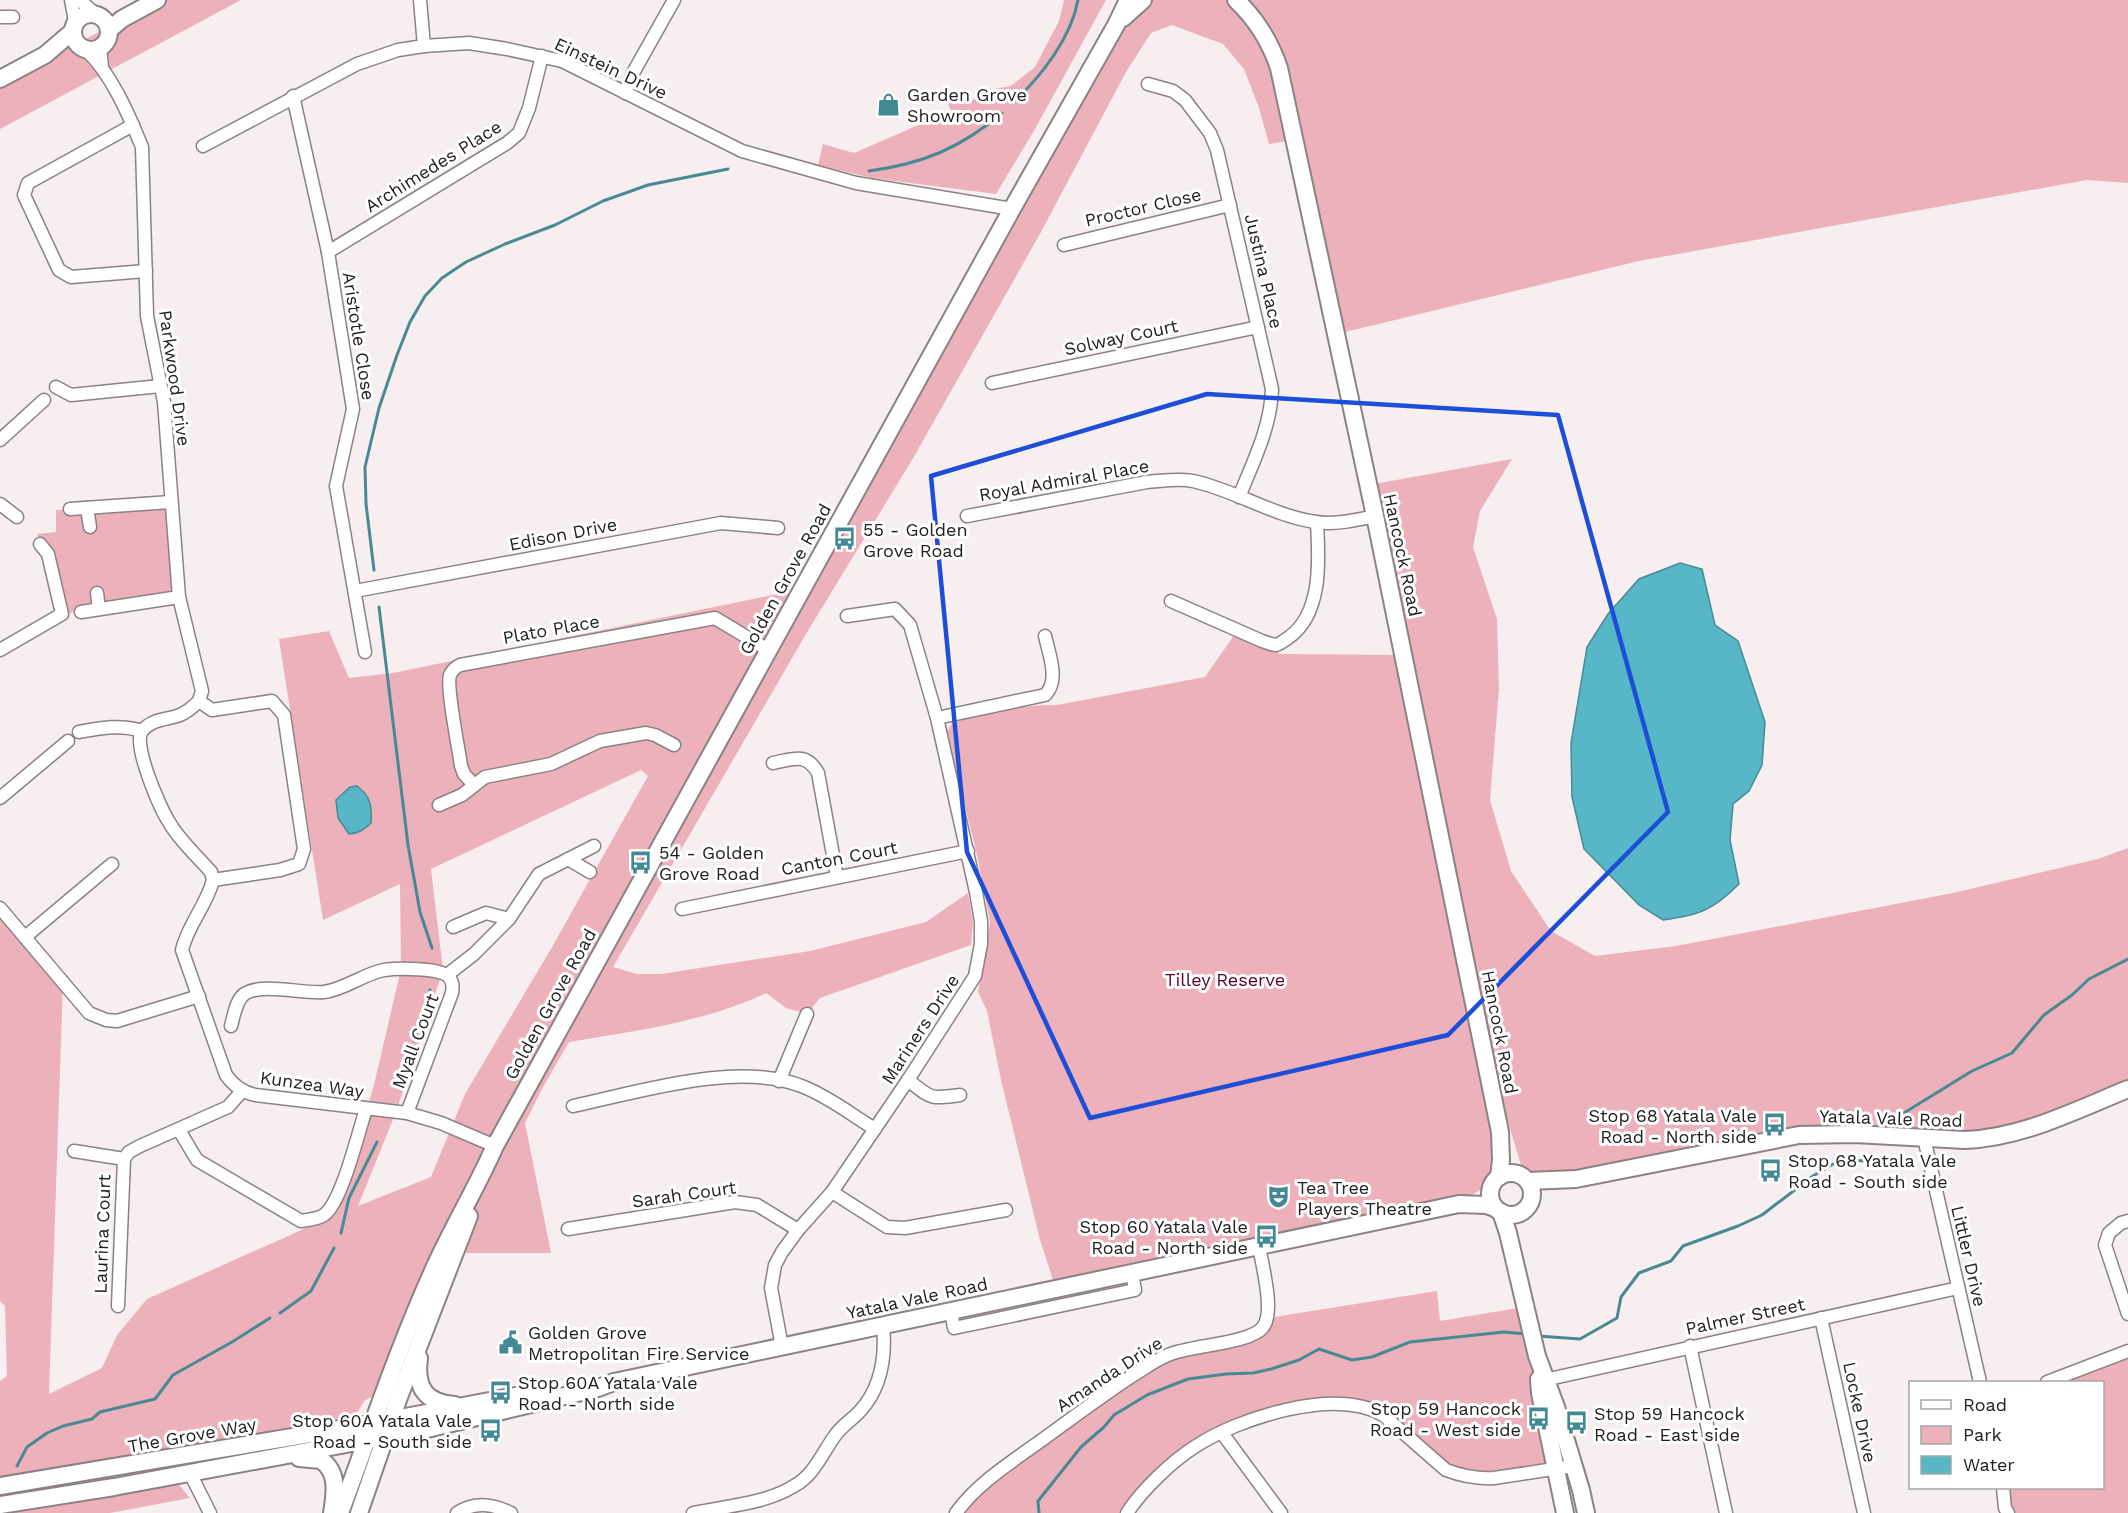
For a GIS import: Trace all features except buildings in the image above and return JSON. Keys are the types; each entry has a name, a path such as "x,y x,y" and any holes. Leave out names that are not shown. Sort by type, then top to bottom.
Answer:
{"main road":[{"path":"83,39 82,16 111,14 139,0"},
{"path":"109,30 122,19 157,0"},
{"name":"Golden Grove Road","path":"340,1513 408,1328 445,1244 494,1150 768,650 1128,0"},
{"name":"Golden Grove Road","path":"1116,25 1143,0"},
{"name":"Hancock Road","path":"1236,0 1250,13 1263,31 1272,47 1278,68 1375,516 1500,1132 1501,1160 1496,1181"},
{"path":"0,79 45,55 83,39 109,37 106,22 97,14"},
{"name":"Yatala Vale Road","path":"1524,1178 1576,1179 1799,1135 1846,1134 1986,1140 2004,1136 2128,1089"},
{"name":"Hancock Road","path":"1500,1132 1524,1178"},
{"name":"Golden Grove Road","path":"359,1513 391,1420 494,1150"},
{"path":"1521,1286 1523,1271 1518,1234 1532,1189 1524,1178 1510,1173 1496,1181 1490,1195 1498,1210 1521,1286 1543,1380 1565,1513"},
{"name":"Yatala Vale Road","path":"1526,1207 1576,1179"},
{"name":"Yatala Vale Road","path":"1459,1204 1496,1181"},
{"name":"Yatala Vale Road","path":"386,1437 457,1423 614,1382 1459,1204 1486,1205 1498,1210"},
{"path":"1498,1210 1512,1215 1526,1207"},
{"path":"421,1342 417,1376 422,1389 439,1403 465,1405"},
{"path":"1543,1380 1574,1466 1586,1513"},
{"path":"391,1420 593,1382 614,1382"},
{"name":"The Grove Way","path":"0,1505 226,1466 371,1431 391,1420"},
{"path":"376,1464 392,1447 457,1423"},
{"name":"The Grove Way","path":"0,1486 371,1431 386,1437"},
{"path":"226,1466 300,1458 321,1460 330,1469 334,1481 332,1513"}],"street":[{"path":"71,0 83,39"},
{"path":"80,0 97,14"},
{"path":"420,0 424,46"},
{"path":"625,93 633,73 674,0"},
{"name":"Parkwood Drive","path":"83,39 102,66 142,147 147,316 164,402 179,597 202,691 199,701"},
{"name":"Einstein Drive","path":"203,146 293,96 357,64 398,50 469,43 562,61 742,151 856,183 1012,209"},
{"name":"Archimedes Place","path":"328,252 507,143 519,132 529,108 542,56"},
{"name":"Justina Place","path":"1148,84 1173,91 1185,100 1210,133 1217,150 1272,389 1269,420 1239,497"},
{"name":"Aristotle Close","path":"293,96 328,252 353,409 336,486 366,652"},
{"path":"133,125 28,183 24,195 59,270 71,278 146,271"},
{"name":"Proctor Close","path":"1064,245 1230,205"},
{"name":"Solway Court","path":"992,383 1258,327"},
{"path":"56,387 67,398 160,386"},
{"path":"0,440 44,400"},
{"name":"Royal Admiral Place","path":"967,516 1147,482 1191,481 1283,514 1317,523 1354,521 1375,516"},
{"path":"70,509 171,502"},
{"path":"0,504 17,516"},
{"path":"87,508 90,526"},
{"name":"Edison Drive","path":"355,591 722,523 778,528"},
{"path":"1172,601 1262,641 1276,645 1282,642 1300,626 1312,601 1318,572 1317,523"},
{"path":"0,650 62,614 48,554 40,544"},
{"path":"97,593 99,609"},
{"path":"81,612 179,597"},
{"name":"Mariners Drive","path":"782,1347 772,1298 772,1275 782,1252 832,1192 908,1080 975,976 981,944 981,921 968,851 937,718 910,625 895,609 848,616"},
{"name":"Plato Place","path":"474,785 464,774 461,766 450,686 450,675 460,664 710,618 719,619 768,650"},
{"path":"937,718 1045,695 1053,683 1045,636"},
{"path":"199,701 212,710 272,701 284,715 304,849 299,864 280,870 213,880 210,872 169,822 143,759 139,739 142,731 153,723 163,718 178,716 199,701"},
{"path":"79,732 115,726 142,731"},
{"path":"439,805 459,796 489,776 551,764 603,740 646,733 674,745"},
{"path":"0,798 68,741"},
{"path":"773,763 803,759 813,764 819,773 837,877"},
{"path":"447,975 474,954 509,919 538,874 594,846"},
{"name":"Canton Court","path":"682,909 968,851"},
{"path":"568,859 590,872"},
{"path":"25,938 112,864"},
{"name":"Kunzea Way","path":"213,880 206,898 185,935 182,950 226,1075 242,1091 255,1095 407,1113 441,1123 494,1150"},
{"path":"0,908 89,1013 95,1017 117,1021 199,996"},
{"path":"453,927 486,913 509,919"},
{"name":"Myall Court","path":"231,1026 238,1002 247,992 339,990 368,975 384,970 433,970 447,975 453,984 452,993 407,1113"},
{"path":"779,1081 807,1014"},
{"path":"573,1106 702,1079 744,1077 802,1086 874,1130"},
{"path":"908,1080 928,1096 939,1098 960,1095"},
{"name":"Laurina Court","path":"118,1306 124,1159 129,1152 140,1146 228,1107 242,1091"},
{"path":"179,1130 197,1160 301,1221 323,1215 333,1204 342,1185 366,1109"},
{"name":"Littler Drive","path":"1924,1138 1980,1381"},
{"path":"74,1151 124,1159"},
{"path":"832,1192 887,1227 905,1228 1006,1210"},
{"name":"Sarah Court","path":"568,1229 735,1202 757,1204 798,1230"},
{"path":"2128,1221 2109,1233 2105,1245 2128,1314"},
{"name":"Amanda Drive","path":"956,1513 973,1492 1000,1471 1100,1397 1157,1360 1176,1352 1247,1337 1261,1330 1265,1324 1268,1305 1258,1246"},
{"name":"Palmer Street","path":"1543,1380 1958,1288"},
{"name":"Locke Drive","path":"1821,1318 1864,1513"},
{"path":"693,1513 766,1498 782,1493 806,1478 834,1437 860,1412 875,1388 884,1361 883,1325"},
{"path":"1690,1346 1726,1513"},
{"path":"2052,1381 2128,1351"},
{"path":"1127,1513 1169,1467 1194,1447 1255,1418 1323,1404 1372,1409 1383,1415 1446,1470 1459,1474 1482,1479 1574,1466"},
{"path":"1222,1433 1281,1513"},
{"path":"190,1473 210,1513"},
{"path":"2002,1489 2008,1513"},
{"path":"458,1513 478,1504 496,1506 511,1513"}],"highlighted area":[{"path":"1207,394 1558,415 1668,812 1448,1035 1090,1118 967,852 931,476"}],"green space":[{"path":"161,0 241,0 0,129 0,86 37,64"},
{"path":"1064,0 1106,0 1035,129 996,194 872,178 818,165 823,144 854,153 951,111 946,99 963,92 968,103 988,90 1011,86 1035,67 1059,21"},
{"path":"1131,0 2128,0 2128,183 2087,180 1639,261 1337,334 1294,140 1269,144 1259,108 1244,69 1223,44 1172,25 1151,33 1126,72 1041,232 912,460 806,634 613,967 637,974 661,974 810,951 926,922 968,893 973,922 971,945 820,998 807,1014 786,1008 766,993 743,1003 694,1018 569,1042 525,1123 551,1253 456,1253 385,1391 365,1400 349,1426 0,1486 0,1381 7,1376 5,1306 0,1301 0,908 63,982 49,1394 102,1368 117,1335 147,1299 333,1216 374,1085 401,969 400,884 323,920 279,639 329,631 349,678 393,673 802,589","holes":["641,770 648,776 552,947 465,1094 431,1177 358,1206 396,1112 443,970 431,869"]},
{"name":"Tilley Reserve","path":"1512,459 1480,511 1473,547 1497,619 1499,689 1490,800 1511,871 1551,931 1595,956 1676,946 1953,893 2098,859 2128,848 2128,1089 1986,1140 1828,1133 1563,1185 1525,1178 1482,1037 1499,1177 1459,1204 1056,1289 1040,1240 1001,1080 987,1011 978,992 990,922 976,850 946,733 952,723 991,713 1030,706 1057,705 1205,677 1237,631 1276,645 1279,654 1403,655 1369,485"},
{"path":"171,502 179,597 62,614 48,554 37,534 56,532 56,510"},
{"path":"1437,1291 1440,1321 1518,1308 1556,1469 1459,1474 1383,1415 1323,1404 1185,1446 1142,1494 1129,1513 956,1513 1028,1450 1167,1355 1247,1337 1274,1317"},
{"path":"2128,1355 2128,1513 2011,1513 2008,1489 2104,1489 2104,1381 2063,1381"},
{"path":"179,1485 190,1498 110,1513 11,1513"}],"water":[{"path":"1680,563 1702,569 1715,625 1738,641 1765,722 1762,765 1749,791 1733,804 1730,840 1739,884 1705,910 1663,920 1639,905 1584,849 1572,797 1571,743 1587,647 1608,614 1639,579"},
{"path":"357,786 370,802 371,823 361,831 349,834 338,818 336,800 350,787"}],"waterway":[{"path":"1015,101 1054,55 1069,28 1078,0"},
{"path":"869,171 924,159 956,145 1002,113"},
{"path":"374,570 366,504 365,467 379,408 397,355 410,322 425,296 442,278 466,262 555,225 603,201 648,185 728,169"},
{"path":"379,607 408,845 420,912 432,948"},
{"path":"1899,1116 1972,1071 2012,1053 2044,1015 2072,995 2089,979 2128,959"},
{"path":"414,1040 430,990"},
{"path":"400,1087 405,1065"},
{"path":"341,1233 349,1198 377,1142"},
{"path":"1538,1336 1580,1339 1617,1318 1621,1297 1639,1273 1671,1261 1683,1246 1762,1215 1813,1176 1833,1164 1848,1160 1866,1161 1876,1157"},
{"path":"280,1313 311,1291 334,1248"},
{"path":"17,1466 27,1447 47,1433 63,1426 92,1419 100,1412 155,1399 173,1375 270,1318"},
{"path":"1039,1513 1038,1501 1081,1447 1114,1415 1147,1395 1188,1379 1253,1373 1271,1369 1299,1360 1319,1349 1352,1360 1372,1357 1410,1342 1504,1332 1526,1334"}],"place":[{"name":"Garden Grove Showroom","path":"889,104"},
{"name":"55 - Golden Grove Road","path":"845,539"},
{"name":"54 - Golden Grove Road","path":"641,862"},
{"name":"Stop 68 Yatala Vale Road - North side","path":"1775,1125"},
{"name":"Stop 68 Yatala Vale Road - South side","path":"1770,1170"},
{"name":"Tea Tree Players Theatre","path":"1279,1197"},
{"name":"Stop 60 Yatala Vale Road - North side","path":"1266,1236"},
{"name":"Golden Grove Metropolitan Fire Service","path":"510,1342"},
{"name":"Stop 60A Yatala Vale Road - North side","path":"500,1392"},
{"name":"Stop 59 Hancock Road - West side","path":"1539,1418"},
{"name":"Stop 59 Hancock Road - East side","path":"1576,1423"},
{"name":"Stop 60A Yatala Vale Road - South side","path":"490,1430"}]}
